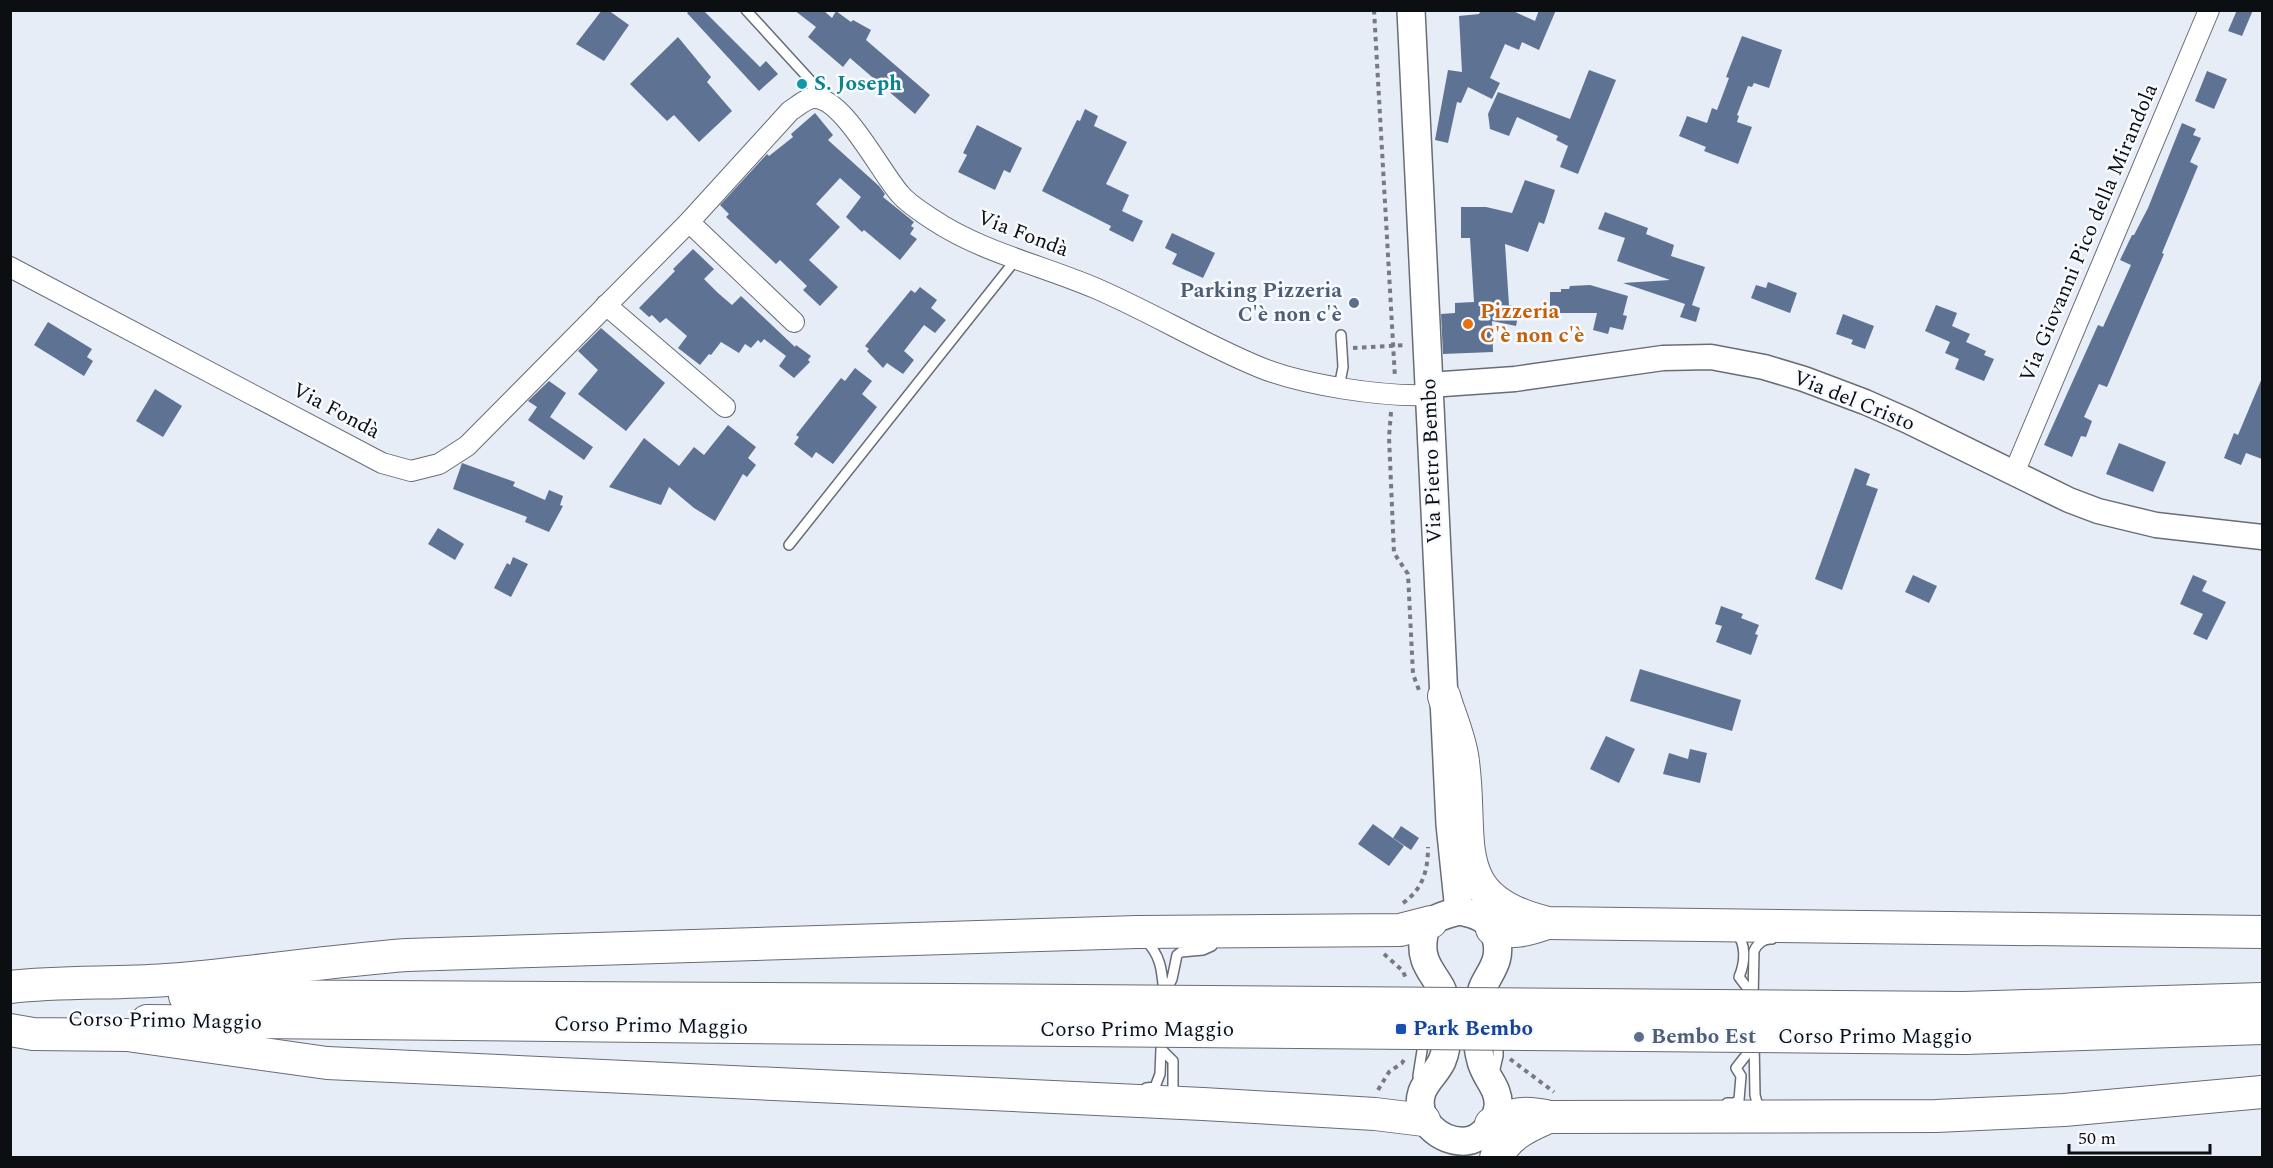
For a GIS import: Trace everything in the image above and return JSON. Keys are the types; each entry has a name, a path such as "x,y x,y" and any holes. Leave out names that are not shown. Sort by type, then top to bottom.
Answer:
{"highway":[{"path":"1432,696 1463,760 1466,838 1471,868 1488,896 1510,911 1526,918 1548,923 1724,924 1788,934 2262,932"},
{"path":"10,987 36,984 163,980 359,958 406,955 1137,932 1400,930 1445,917"},
{"path":"1492,929 1522,932 1548,923"},
{"name":"Corso Primo Maggio","path":"10,995 949,1014 1964,1023 2112,1035 2262,1028"},
{"name":"Corso Primo Maggio","path":"1964,1023 2262,999"},
{"name":"Corso Primo Maggio","path":"10,1020 949,1014"},
{"path":"10,1030 33,1034 127,1035 327,1063 1121,1092 1203,1104 1375,1114 1423,1106"},
{"path":"1491,1124 1504,1116 1529,1112 1551,1117 1694,1113 1769,1118 1936,1116 2064,1110 2262,1092"},
{"path":"1496,1158 1503,1143 1514,1134 1551,1117"}],"main road":[{"name":"Via Pietro Bembo","path":"1411,10 1429,390 1432,696 1450,824 1445,917 1424,934 1423,944 1427,982 1439,986 1446,1002 1446,1046 1423,1106"},
{"path":"1423,1106 1440,1136 1464,1150 1491,1124 1498,1109 1498,1094 1481,1064 1479,1053 1479,1000 1485,984 1496,980 1499,952 1496,936 1484,919 1476,914 1445,917"}],"street":[{"name":"Via Giovanni Pico della Mirandola","path":"2014,473 2209,10"},
{"name":"Via Fondà","path":"10,267 382,463 411,471 439,464 467,446 689,222 790,111 808,99 815,98 843,113 901,195 931,219 962,237 1099,290 1214,348 1262,368 1339,387 1415,396 1429,390"},
{"path":"689,222 794,322"},
{"path":"606,305 725,407"},
{"name":"Via del Cristo","path":"1429,390 1663,358 1711,357 1764,366 1865,402 2069,500 2132,520 2180,529 2262,537"}],"lane":[{"path":"746,10 810,80 815,98"},
{"path":"789,545 1017,258"},
{"path":"1339,387 1342,367 1341,335"},
{"path":"1724,924 1738,935 1743,943 1743,967 1739,976 1753,996"},
{"path":"1164,994 1172,979 1177,955 1181,952 1203,950 1212,946 1218,930"},
{"path":"1121,1092 1155,1087 1160,1074 1164,994 1160,960 1152,946 1137,932"},
{"path":"1769,1118 1756,1108 1754,951 1756,946 1769,939 1788,934"},
{"path":"1496,980 1498,1013"},
{"path":"1423,1106 1418,1076 1427,1016 1427,982"},
{"path":"1492,1082 1498,1056 1498,1024"},
{"path":"1720,1103 1734,1103 1739,1100 1741,1076 1736,1068 1754,1045"},
{"path":"1161,1048 1173,1061 1173,1092 1186,1101 1203,1104"}],"path":[{"path":"1374,10 1394,382"},
{"path":"1342,349 1393,345"},
{"path":"1391,409 1394,554 1408,574 1413,674 1432,696"},
{"path":"1400,905 1417,892 1422,883 1428,864 1428,842"}],"building":[{"path":"602,10 608,10 629,25 604,61 576,44"},
{"path":"690,10 703,10 760,67 766,61 778,74 759,91 687,13"},
{"path":"794,10 823,10 832,18 836,11 851,22 853,20 871,30 866,40 930,95 915,114 850,58 843,67 808,37 816,27"},
{"path":"1481,10 1511,10 1535,21 1539,10 1556,10 1539,50 1522,42 1519,50 1505,44 1490,78 1500,83 1492,99 1468,87 1461,103 1457,102 1448,143 1435,140 1448,70 1462,72 1459,16 1479,14"},
{"path":"2237,10 2253,10 2242,36 2228,31"},
{"path":"1742,36 1782,50 1769,88 1754,83 1752,87 1748,86 1737,115 1739,116 1737,122 1752,127 1738,164 1704,151 1706,147 1679,136 1687,116 1707,123 1712,108 1717,110 1729,78 1726,77"},
{"path":"678,37 711,77 707,82 732,111 699,142 674,115 667,121 630,84"},
{"path":"1589,70 1616,80 1578,174 1560,167 1568,146 1556,140 1558,136 1517,117 1509,136 1490,129 1488,114 1498,92 1570,119"},
{"path":"2207,71 2227,79 2214,109 2195,101"},
{"path":"1085,109 1098,116 1094,126 1127,142 1106,184 1129,195 1122,211 1143,221 1133,242 1109,230 1111,226 1042,191 1077,120 1080,121"},
{"path":"815,113 833,135 828,140 879,186 885,194 883,197 914,222 911,226 914,228 910,234 917,239 900,260 864,230 862,232 846,217 861,197 840,178 816,204 840,227 809,260 838,287 820,306 803,290 807,286 780,260 776,264 726,217 729,214 720,205 767,154 769,156 793,137 791,134"},
{"path":"2182,123 2196,129 2193,135 2201,138 2190,162 2198,166 2162,253 2164,254 2107,387 2099,384 2084,417 2092,421 2086,437 2081,436 2072,457 2044,445 2098,325 2103,327 2131,265 2120,260 2148,208"},
{"path":"977,125 1022,148 1010,173 1004,170 995,190 958,172 967,155 963,153"},
{"path":"1525,180 1555,190 1544,224 1539,222 1528,252 1505,244 1509,305 1520,307 1516,326 1492,321 1493,352 1443,354 1441,314 1455,313 1455,303 1474,302 1470,238 1461,238 1461,207 1486,207 1512,213"},
{"path":"1605,212 1648,228 1646,234 1674,245 1671,256 1705,267 1692,305 1700,308 1696,322 1680,317 1685,304 1623,283 1670,280 1617,261 1625,238 1598,229"},
{"path":"1172,233 1215,253 1203,278 1172,264 1177,254 1165,248"},
{"path":"693,249 714,269 704,279 718,293 732,305 741,296 795,347 796,345 811,356 808,360 810,362 794,378 779,366 786,356 764,339 761,343 758,340 751,348 745,344 739,353 721,342 700,365 678,348 687,336 666,318 660,323 652,315 649,317 639,308"},
{"path":"1768,282 1797,293 1790,313 1751,298 1756,285 1766,288"},
{"path":"1590,285 1628,296 1623,315 1627,316 1623,330 1610,327 1608,334 1593,330 1597,313 1550,313 1550,292 1561,292 1561,289 1569,289 1570,286"},
{"path":"920,287 937,300 931,308 946,320 935,333 924,325 904,351 914,360 903,374 887,363 883,368 865,346 911,290 915,293"},
{"path":"1936,305 1957,313 1952,326 1970,334 1966,342 1986,351 1984,355 1994,359 1984,381 1955,369 1959,359 1945,353 1950,342 1925,331"},
{"path":"1843,314 1874,326 1865,349 1851,344 1853,340 1836,334"},
{"path":"48,322 92,349 87,357 93,361 84,376 34,345"},
{"path":"601,328 665,383 626,431 578,394 598,370 578,351"},
{"path":"855,368 872,381 862,394 877,407 833,464 816,452 812,458 794,444 799,437 796,435 841,378 845,381"},
{"path":"2262,378 2262,459 2246,453 2241,465 2224,458 2234,433 2238,435"},
{"path":"549,381 566,393 550,417 593,447 584,460 528,420 537,407 528,401"},
{"path":"155,389 182,406 163,437 136,421"},
{"path":"728,425 756,447 748,458 756,465 747,477 743,474 715,521 694,508 669,487 661,505 609,487 644,438 679,466 694,447 704,455"},
{"path":"2119,443 2166,462 2153,492 2106,474"},
{"path":"462,463 515,482 513,486 545,500 549,490 563,496 560,505 563,506 549,532 525,522 527,517 453,489"},
{"path":"1855,468 1870,474 1866,485 1878,489 1842,590 1815,579"},
{"path":"438,528 464,544 455,560 428,544"},
{"path":"513,557 528,564 511,597 494,588 507,563 510,565"},
{"path":"1913,575 1937,586 1929,603 1905,592"},
{"path":"2193,575 2207,581 2202,591 2226,602 2207,640 2193,634 2203,614 2180,604"},
{"path":"1721,606 1743,614 1741,618 1759,625 1751,655 1716,642 1722,626 1715,624"},
{"path":"1640,669 1741,700 1732,731 1630,701"},
{"path":"1606,736 1635,749 1619,783 1590,769"},
{"path":"1690,749 1707,753 1700,783 1663,774 1669,753 1688,759"},
{"path":"1373,824 1404,846 1389,866 1358,844"},
{"path":"1401,826 1419,838 1411,850 1393,838"}],"place":[{"name":"S. Joseph","path":"802,84"},
{"name":"Parking Pizzeria C'è non c'è","path":"1354,303"},
{"name":"Pizzeria C'è non c'è","path":"1468,324"},
{"name":"Park Bembo","path":"1401,1029"},
{"name":"Bembo Est","path":"1639,1037"}]}
